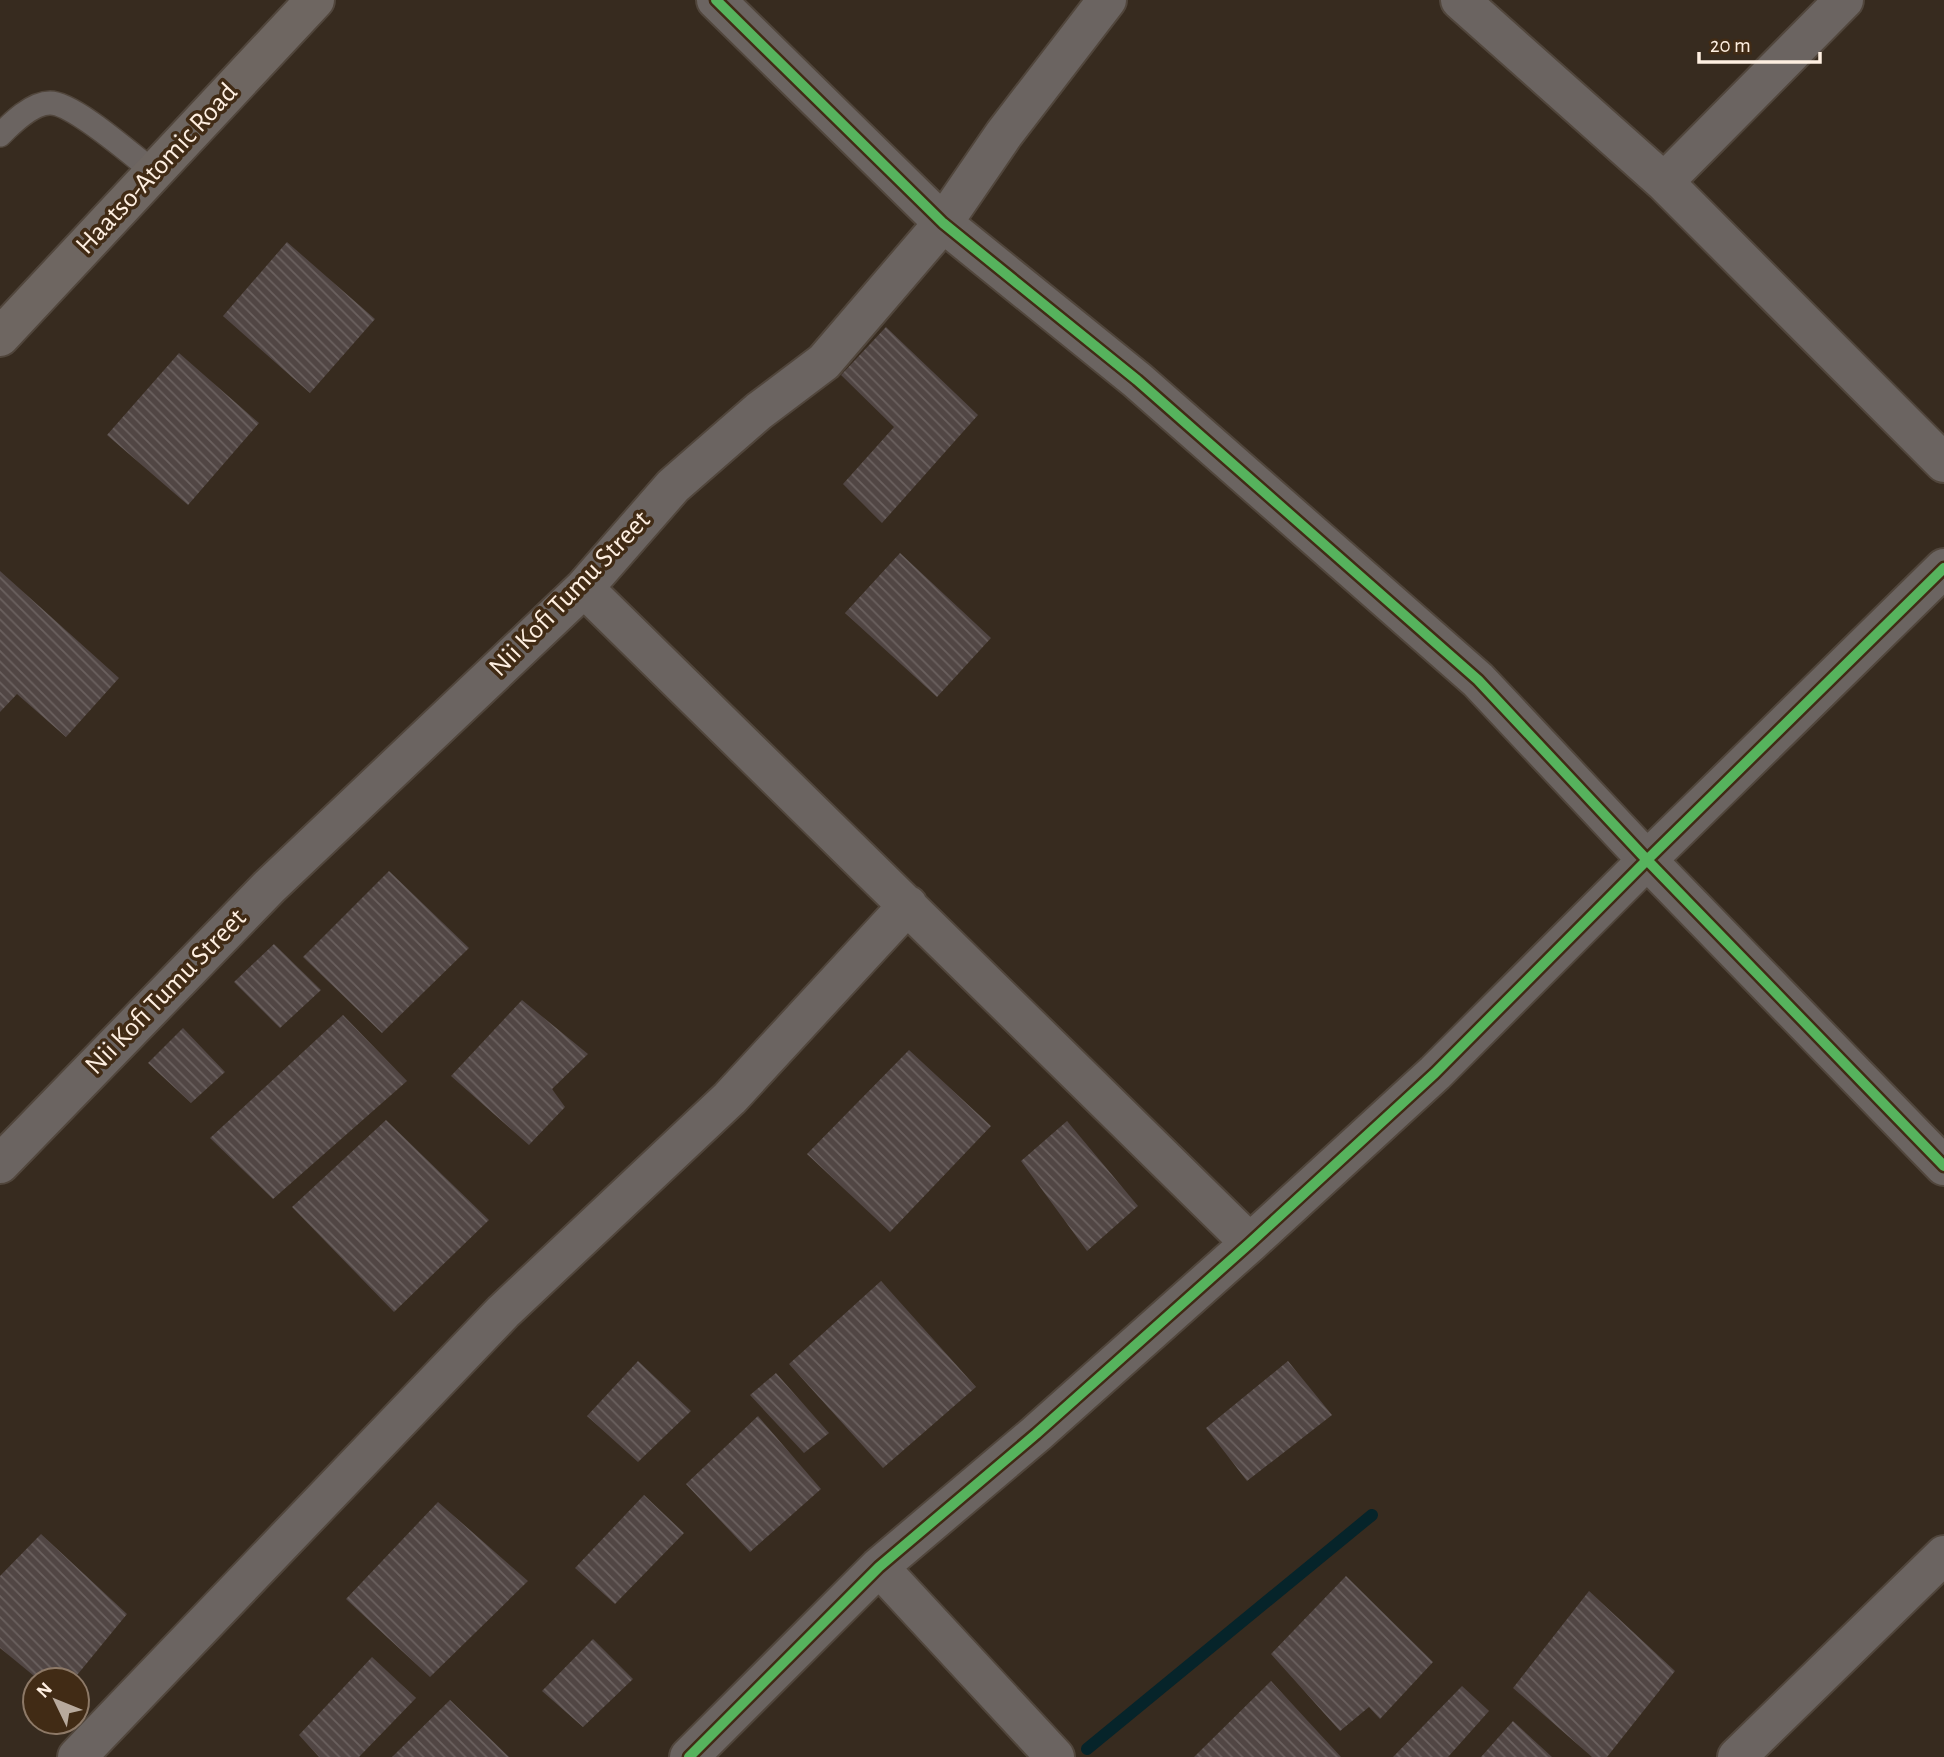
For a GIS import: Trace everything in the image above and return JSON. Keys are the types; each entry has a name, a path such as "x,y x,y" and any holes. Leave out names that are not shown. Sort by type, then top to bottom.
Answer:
{"main road":[{"name":"Haatso-Atomic Road","path":"0,337 314,0"}],"street":[{"path":"716,0 943,223 1137,380 1478,680 1647,860 1944,1166"},
{"name":"Nii Kofi Tumu Street","path":"0,1164 269,887 584,588 673,486 760,411 824,362 943,223 1004,134 1107,0"},
{"path":"1460,0 1664,182 1944,463"},
{"path":"1664,182 1844,0"},
{"path":"689,1757 879,1567 1036,1434 1436,1073 1647,860 1944,568"},
{"path":"584,588 1250,1243"},
{"path":"77,1757 503,1312 730,1098 908,905"},
{"path":"1737,1757 1944,1555"},
{"path":"879,1567 1055,1757"}],"lane":[{"path":"0,135 12,122 34,108 49,103 64,107 83,118 154,172"}],"building":[{"path":"287,242 375,319 310,393 223,316"},
{"path":"886,327 978,415 882,523 843,484 894,427 841,375"},
{"path":"179,353 259,423 188,505 107,435"},
{"path":"900,553 991,638 937,697 845,613"},
{"path":"0,571 119,678 66,737 17,694 0,712"},
{"path":"389,871 469,948 382,1033 303,957"},
{"path":"274,944 321,990 280,1028 234,982"},
{"path":"522,1000 588,1054 552,1089 565,1107 529,1145 451,1076"},
{"path":"343,1015 407,1081 273,1199 210,1138"},
{"path":"183,1028 225,1072 191,1103 148,1063"},
{"path":"909,1050 991,1126 890,1232 807,1154"},
{"path":"386,1120 489,1220 394,1312 292,1207"},
{"path":"1067,1121 1138,1206 1087,1251 1021,1161"},
{"path":"881,1281 976,1387 883,1468 789,1364"},
{"path":"638,1361 691,1411 638,1462 587,1416"},
{"path":"1288,1361 1332,1415 1247,1481 1206,1428"},
{"path":"776,1373 829,1433 804,1453 750,1395"},
{"path":"758,1416 821,1489 750,1552 686,1484"},
{"path":"644,1495 684,1533 615,1604 575,1568"},
{"path":"438,1502 528,1581 430,1677 346,1599"},
{"path":"41,1534 127,1614 84,1666 22,1666 0,1648 0,1576"},
{"path":"1346,1576 1433,1662 1380,1719 1369,1707 1340,1731 1271,1654"},
{"path":"1589,1591 1675,1671 1607,1757 1592,1757 1513,1688"},
{"path":"593,1639 633,1679 583,1727 542,1691"},
{"path":"372,1657 416,1698 359,1757 319,1757 299,1735"},
{"path":"1271,1681 1341,1757 1194,1757"},
{"path":"1462,1686 1489,1711 1448,1757 1393,1757"},
{"path":"450,1700 509,1757 392,1757"},
{"path":"1513,1721 1552,1757 1481,1757"}],"waterway":[{"path":"1087,1749 1372,1515"}],"cycle path":[{"path":"716,0 943,223 1137,380 1478,680 1647,860 1944,1166"},
{"path":"689,1757 879,1567 1036,1434 1435,1073 1944,568"}]}
